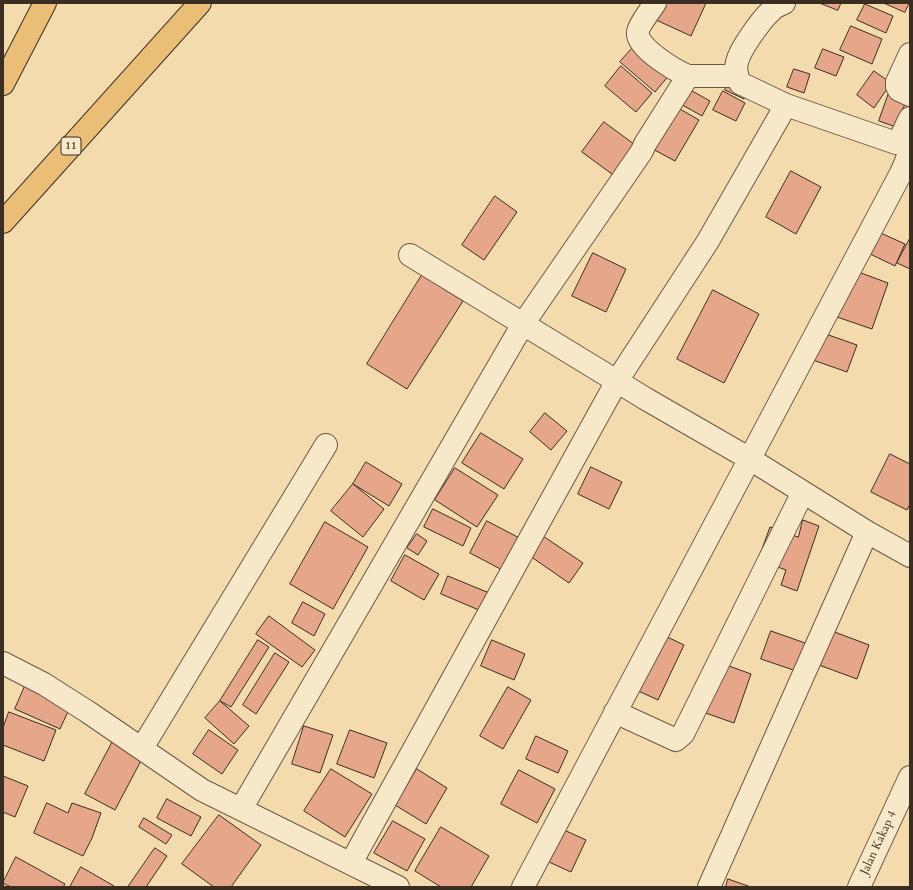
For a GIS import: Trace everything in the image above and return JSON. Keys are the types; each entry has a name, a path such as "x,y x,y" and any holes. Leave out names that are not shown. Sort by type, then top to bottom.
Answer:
{"highway":[{"path":"3,84 45,3"},
{"name":"11","path":"3,222 138,70 200,3"}],"street":[{"path":"655,3 638,31 638,38 641,44 677,71 688,76 737,76"},
{"path":"784,3 772,10 750,37 737,62 737,76 740,83 786,105 890,142 896,143 899,141 906,127"},
{"path":"910,54 897,82 899,90 910,95"},
{"path":"241,809 523,324 642,151 688,76"},
{"path":"351,863 617,381 708,241 786,105"},
{"path":"523,887 908,160 909,151 906,127"},
{"path":"410,255 617,381 750,459 867,532 910,556"},
{"path":"142,748 326,445"},
{"path":"615,712 676,740 683,734 803,492"},
{"path":"708,887 867,532"},
{"path":"3,663 44,684 142,748 202,790 398,887"},
{"name":"Jalan Kakap 4","path":"859,887 910,777"}],"building":[{"path":"661,3 706,3 691,36 654,19"},
{"path":"820,3 841,3 838,10"},
{"path":"884,3 909,3 905,12"},
{"path":"865,4 893,16 886,33 857,20"},
{"path":"851,26 882,39 872,64 840,50"},
{"path":"636,44 670,74 655,92 620,62"},
{"path":"823,49 844,57 836,76 815,68"},
{"path":"621,66 652,93 636,112 605,86"},
{"path":"794,69 810,74 804,93 787,87"},
{"path":"874,71 891,83 874,108 857,95"},
{"path":"730,79 749,88 744,99 725,90"},
{"path":"685,87 710,101 702,116 677,102"},
{"path":"890,90 908,96 896,127 879,121"},
{"path":"723,91 745,103 736,121 713,110"},
{"path":"673,105 699,120 675,161 649,147"},
{"path":"604,122 638,147 616,177 582,152"},
{"path":"791,171 821,187 796,234 766,217"},
{"path":"495,196 517,212 484,260 462,245"},
{"path":"874,230 905,244 895,266 864,251"},
{"path":"910,238 910,269 897,263"},
{"path":"593,253 626,269 606,312 572,296"},
{"path":"853,270 888,283 872,329 837,317"},
{"path":"422,275 463,301 407,389 367,364"},
{"path":"713,290 759,314 724,383 677,359"},
{"path":"820,332 857,345 847,372 810,359"},
{"path":"545,413 567,431 551,450 530,432"},
{"path":"481,433 523,459 504,489 462,463"},
{"path":"890,454 910,464 910,504 907,510 871,492"},
{"path":"366,462 402,484 389,506 353,484"},
{"path":"591,467 622,482 609,509 578,494"},
{"path":"455,468 498,495 477,527 435,500"},
{"path":"353,484 384,509 363,537 331,511"},
{"path":"433,509 471,528 463,546 424,527"},
{"path":"803,520 819,526 797,591 781,585 786,570 758,560 770,527 798,537"},
{"path":"487,521 527,542 510,574 470,553"},
{"path":"325,522 368,547 333,609 290,584"},
{"path":"417,534 427,541 418,555 407,548"},
{"path":"543,536 583,563 569,583 530,556"},
{"path":"405,555 439,574 424,600 391,581"},
{"path":"448,576 494,595 486,613 441,594"},
{"path":"303,602 325,614 314,636 292,623"},
{"path":"269,616 315,650 302,667 256,634"},
{"path":"771,631 808,644 799,672 761,659"},
{"path":"832,631 869,645 857,679 819,665"},
{"path":"659,633 684,645 658,700 634,689"},
{"path":"258,640 269,647 231,707 220,701"},
{"path":"492,640 525,654 514,680 481,666"},
{"path":"275,653 289,662 256,714 243,705"},
{"path":"718,662 751,674 734,723 700,711"},
{"path":"25,686 70,707 60,729 15,709"},
{"path":"508,687 531,700 503,749 480,736"},
{"path":"220,701 249,726 234,744 205,718"},
{"path":"9,712 56,730 44,761 3,745 3,728"},
{"path":"304,726 333,735 320,773 292,764"},
{"path":"209,730 238,750 222,774 193,754"},
{"path":"350,730 387,743 374,778 337,764"},
{"path":"536,736 568,751 558,773 526,759"},
{"path":"114,739 144,755 115,810 85,794"},
{"path":"331,769 372,794 345,837 304,811"},
{"path":"417,769 447,788 426,824 395,805"},
{"path":"519,770 555,789 537,823 501,804"},
{"path":"3,776 28,786 15,817 3,812"},
{"path":"167,799 201,817 191,836 157,818"},
{"path":"47,803 68,813 72,803 101,813 92,838 83,856 34,833"},
{"path":"219,815 261,845 231,887 214,887 182,864"},
{"path":"144,818 172,835 166,844 139,827"},
{"path":"393,821 425,839 407,871 374,853"},
{"path":"441,827 489,856 471,887 441,887 415,871"},
{"path":"564,830 586,840 571,872 549,862"},
{"path":"155,848 167,856 146,887 128,887"},
{"path":"16,857 65,884 63,887 11,887 3,883"},
{"path":"81,867 114,886 70,887"},
{"path":"728,879 751,887 726,887"}]}
